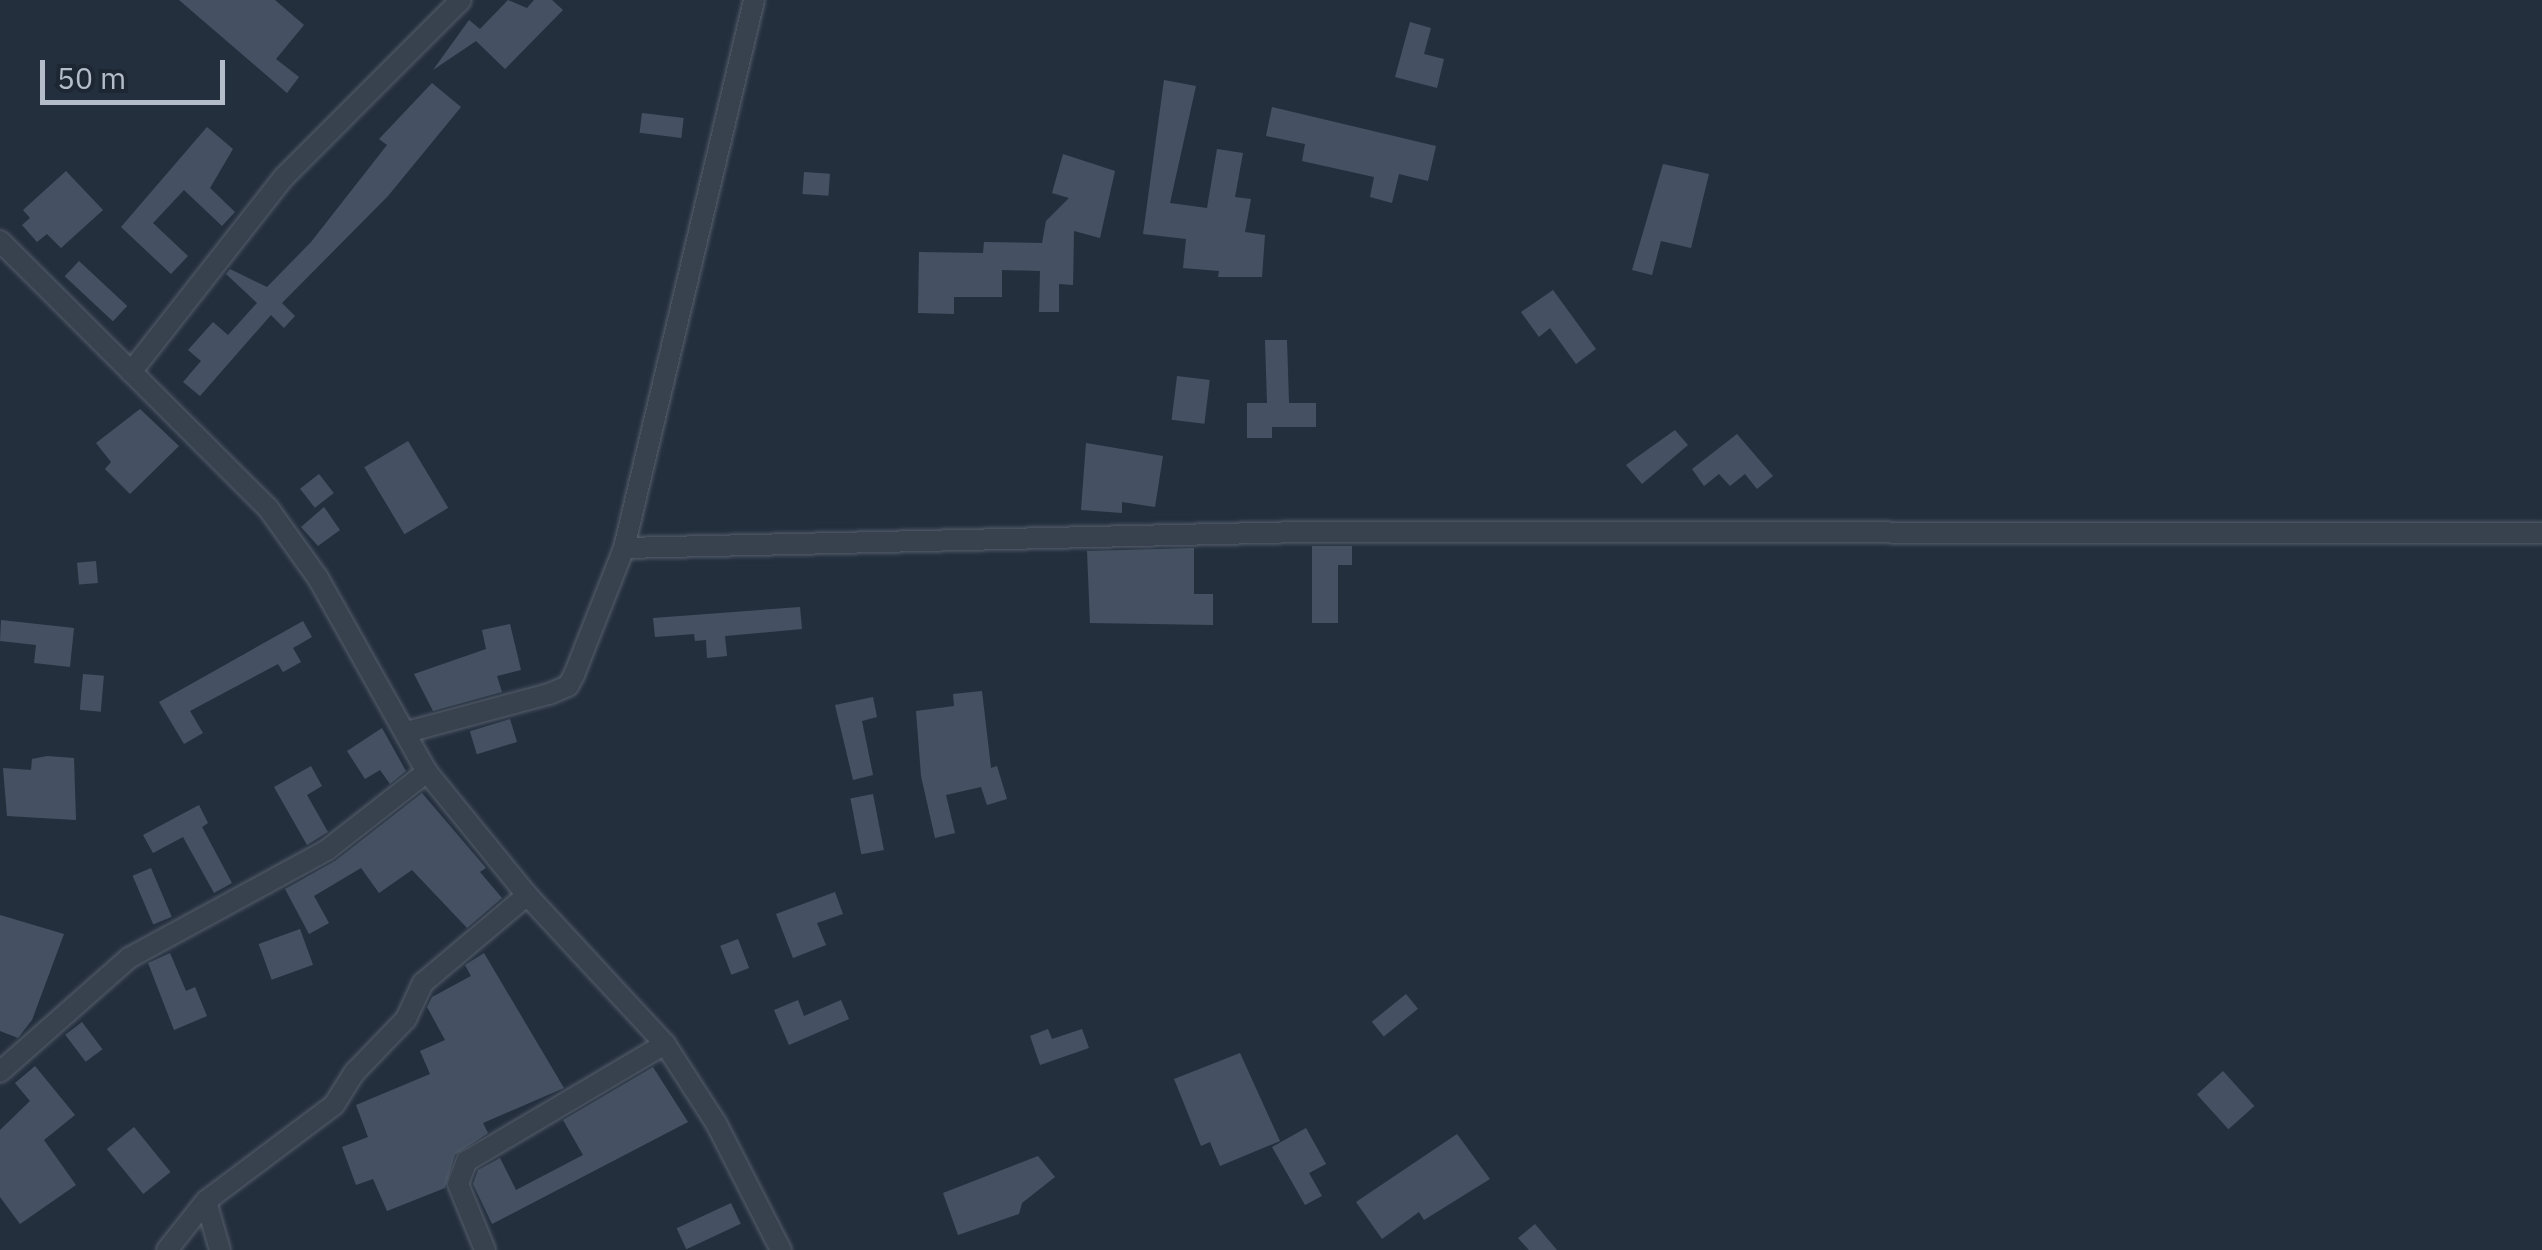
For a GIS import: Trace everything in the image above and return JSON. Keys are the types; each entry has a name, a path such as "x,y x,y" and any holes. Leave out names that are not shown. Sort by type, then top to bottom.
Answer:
{"street":[{"path":"131,372 284,177 462,0"},
{"path":"407,732 568,686 624,548 754,0"},
{"path":"0,241 268,508 318,578 427,772 527,895 665,1044 716,1124 780,1250"},
{"path":"624,548 1301,532 2542,533"},
{"path":"0,1072 129,958 327,850 427,772"},
{"path":"167,1250 206,1201 334,1105 355,1072 406,1019 423,983 527,895"},
{"path":"485,1250 458,1184 467,1160 665,1044"},
{"path":"206,1201 220,1250"}],"building":[{"path":"179,0 275,0 304,25 276,59 299,77 287,93"},
{"path":"508,0 527,8 534,0 552,0 563,10 505,69 476,41 433,70 469,20 480,29"},
{"path":"1410,22 1431,28 1424,54 1444,59 1437,88 1395,77"},
{"path":"1164,80 1196,86 1170,203 1207,208 1217,149 1243,153 1235,197 1251,199 1245,232 1265,235 1262,277 1218,277 1219,271 1183,268 1186,239 1143,234"},
{"path":"432,83 461,107 388,196 282,303 295,316 284,328 271,315 200,396 183,382 201,361 188,350 213,322 228,335 257,303 226,274 230,269 267,287 311,242 387,145 379,139"},
{"path":"1272,107 1436,146 1428,181 1399,174 1392,203 1370,197 1374,177 1302,161 1305,144 1266,136"},
{"path":"642,113 684,118 681,138 640,133"},
{"path":"207,127 233,149 210,188 235,212 222,226 184,190 153,223 188,256 171,274 121,227"},
{"path":"1063,154 1115,171 1100,238 1074,231 1073,285 1059,284 1059,312 1039,312 1040,271 1002,270 1002,297 954,297 954,314 918,313 919,252 983,253 984,242 1042,243 1046,221 1069,198 1052,193"},
{"path":"1663,164 1709,174 1691,248 1661,241 1652,275 1632,270"},
{"path":"66,171 103,210 61,248 47,234 37,242 22,225 30,218 23,210"},
{"path":"804,172 830,174 828,196 802,194"},
{"path":"79,261 127,306 113,321 65,276"},
{"path":"1553,290 1596,349 1576,364 1550,328 1539,337 1521,312"},
{"path":"1265,340 1287,340 1289,403 1316,403 1316,427 1272,427 1272,438 1247,438 1247,403 1267,403"},
{"path":"1177,376 1210,380 1204,424 1172,420"},
{"path":"140,409 179,446 130,494 105,469 111,462 96,443"},
{"path":"1675,430 1688,445 1642,484 1626,465"},
{"path":"1737,434 1773,476 1757,489 1745,474 1730,486 1719,474 1704,486 1692,469"},
{"path":"408,441 448,508 404,534 364,467"},
{"path":"1086,443 1163,456 1155,507 1122,502 1122,513 1081,510"},
{"path":"319,474 334,493 315,508 300,489"},
{"path":"324,507 340,530 318,546 301,527"},
{"path":"1312,546 1352,546 1352,565 1338,565 1338,623 1312,623"},
{"path":"1194,548 1194,594 1213,594 1213,625 1090,623 1087,551"},
{"path":"96,561 98,583 79,585 77,563"},
{"path":"800,607 802,629 725,636 727,656 707,658 706,640 695,641 694,634 655,637 653,618"},
{"path":"1,620 74,628 70,667 34,663 36,645 0,641"},
{"path":"303,621 312,637 293,648 301,662 283,672 278,664 190,711 203,733 184,744 159,702"},
{"path":"510,624 521,670 497,676 502,692 433,711 414,674 486,649 482,630"},
{"path":"83,674 104,676 101,712 80,710"},
{"path":"982,691 991,768 997,766 1007,799 987,805 981,787 946,795 955,833 935,838 921,776 916,711 954,706 953,694"},
{"path":"873,697 877,717 862,721 873,775 853,780 835,705"},
{"path":"510,719 517,742 477,754 470,731"},
{"path":"382,728 406,771 390,784 380,770 365,779 347,751"},
{"path":"74,758 76,820 7,816 3,768 31,770 32,759"},
{"path":"311,766 322,786 307,795 328,832 307,845 274,787"},
{"path":"422,793 486,868 480,872 502,898 467,928 412,870 379,893 361,868 314,896 329,923 309,934 285,889 335,861"},
{"path":"873,794 884,850 861,854 850,798"},
{"path":"199,805 208,823 202,827 232,883 214,893 183,837 153,853 143,835"},
{"path":"151,868 172,917 153,925 133,876"},
{"path":"835,892 843,914 817,923 826,945 793,958 776,914"},
{"path":"0,915 64,934 32,1020 18,1038 0,1031"},
{"path":"300,929 313,965 272,980 259,944"},
{"path":"738,939 749,968 731,975 720,946"},
{"path":"170,953 186,991 195,987 207,1016 174,1030 148,963"},
{"path":"484,953 564,1088 483,1123 488,1133 455,1155 445,1188 387,1211 373,1179 356,1185 342,1147 368,1137 356,1105 430,1074 420,1051 445,1040 427,1007 432,997 471,976 465,965"},
{"path":"1406,994 1418,1009 1384,1036 1372,1022"},
{"path":"798,1000 804,1016 841,1000 849,1019 789,1045 774,1010"},
{"path":"82,1022 102,1049 86,1062 65,1035"},
{"path":"1048,1029 1052,1039 1082,1029 1089,1048 1040,1065 1030,1036"},
{"path":"1240,1053 1280,1141 1220,1166 1210,1142 1201,1146 1174,1079"},
{"path":"35,1066 75,1115 44,1140 76,1185 20,1224 0,1197 0,1130 30,1101 15,1083"},
{"path":"653,1067 688,1122 492,1224 473,1184 478,1170 500,1158 516,1190 583,1155 563,1120"},
{"path":"2223,1071 2254,1106 2228,1129 2197,1094"},
{"path":"134,1127 171,1172 143,1194 107,1149"},
{"path":"1306,1128 1326,1164 1309,1173 1322,1196 1305,1205 1272,1147"},
{"path":"1457,1134 1490,1179 1424,1220 1419,1212 1382,1239 1356,1202"},
{"path":"1038,1156 1055,1177 1022,1203 1019,1214 958,1235 943,1193"},
{"path":"731,1203 741,1224 686,1249 677,1228"},
{"path":"1535,1224 1557,1250 1529,1250 1518,1238"}]}
